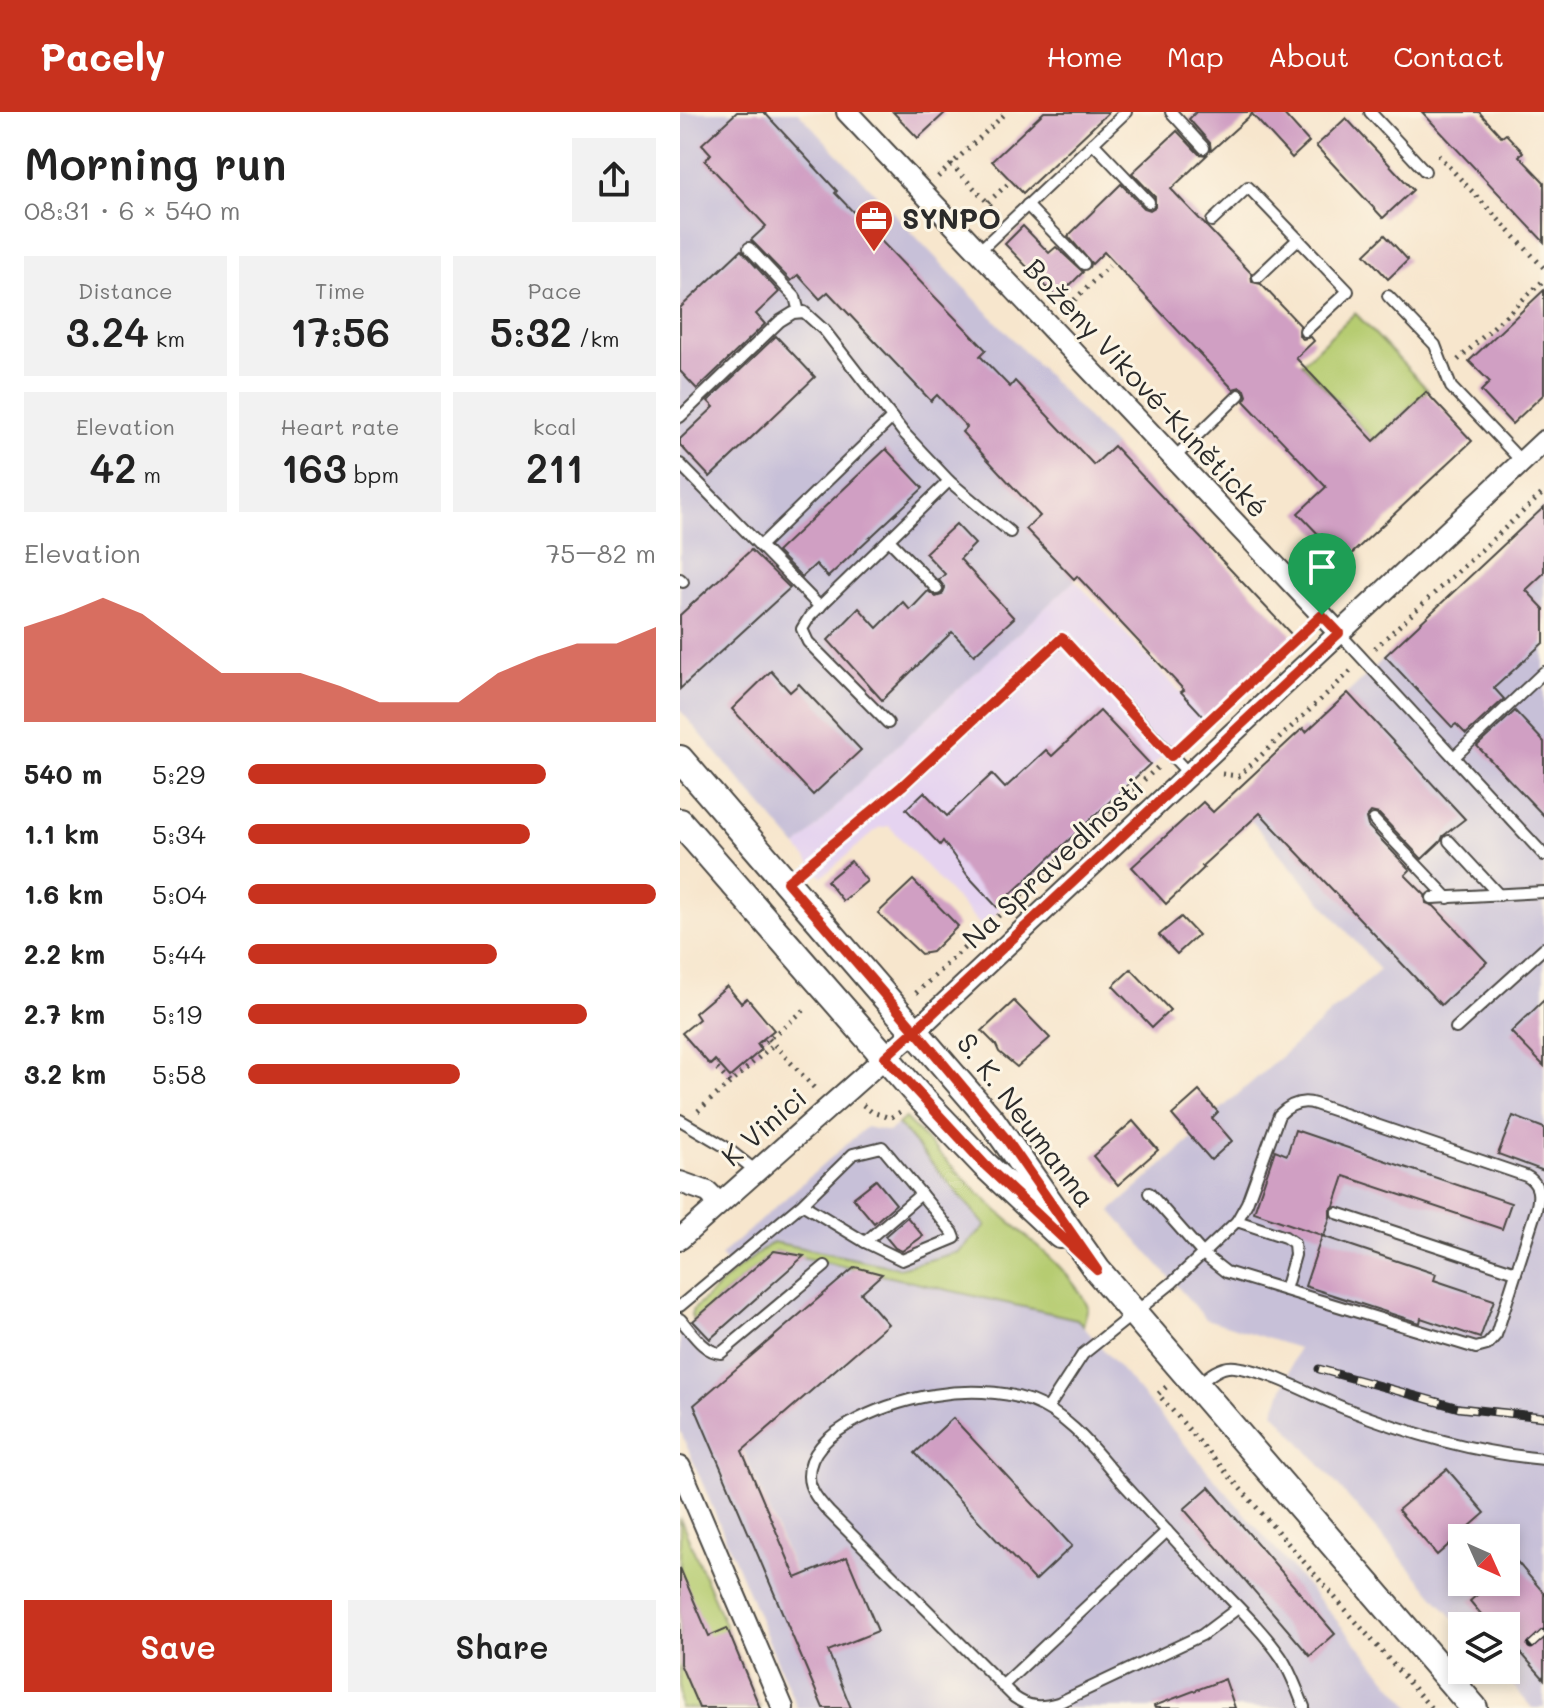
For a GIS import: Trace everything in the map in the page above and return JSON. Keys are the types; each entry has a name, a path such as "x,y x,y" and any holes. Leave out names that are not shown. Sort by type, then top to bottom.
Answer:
{"street":[{"name":"Boženy Vikové-Kunětické","path":"847,112 1339,633"},
{"name":"Na Spravedlnosti","path":"885,1057 1544,441"},
{"name":"S. K. Neumanna","path":"680,759 1007,1140 1097,1270"},
{"name":"S. K. Neumanna","path":"680,822 885,1057 985,1165 1097,1270 1474,1708"},
{"name":"K Vinici","path":"680,1239 885,1057"},
{"path":"680,1182 708,1192 719,1203"},
{"path":"680,1467 783,1708"}],"lane":[{"path":"979,251 1126,112"},
{"path":"1171,112 1204,148"},
{"path":"1370,112 1425,171"},
{"path":"1093,143 1149,202"},
{"path":"1212,221 1248,187 1348,291 1305,331"},
{"path":"1027,205 1084,264"},
{"path":"1258,277 1298,239"},
{"path":"749,248 795,297 799,312"},
{"path":"1388,296 1435,345 1451,387 1522,462"},
{"path":"680,417 780,321 799,312 810,316 825,331 892,418 949,481 1010,532"},
{"path":"1174,458 1239,395"},
{"path":"760,546 892,418"},
{"path":"680,464 820,607"},
{"path":"888,723 804,635 802,629 820,607 949,481"},
{"path":"889,540 937,589"},
{"path":"1339,633 1544,855"},
{"path":"787,882 902,786 1062,638 1189,774"},
{"path":"1454,757 1544,672"},
{"path":"1374,820 1448,898"},
{"path":"1449,841 1499,895"},
{"path":"1432,898 1544,892"},
{"path":"1456,1028 1544,948"},
{"path":"1048,1408 1083,1354 1173,1282 1203,1254 1237,1221 1247,1203 1279,1115 1294,1104 1309,1102 1534,1180 1538,1201 1496,1335 1482,1347 1476,1348 1226,1272 1203,1254 1149,1193"},
{"path":"682,1121 724,1146 756,1171"},
{"path":"680,1306 802,1204 853,1154 882,1147 955,1238 902,1260 802,1204"},
{"path":"865,1242 921,1194"},
{"path":"1337,1213 1516,1272"},
{"path":"1237,1221 1280,1235 1294,1243 1295,1255 1285,1290"},
{"path":"680,1319 713,1353 726,1352 825,1266"},
{"path":"1197,1386 1215,1372 1234,1367 1286,1383 1402,1430 1459,1445 1544,1459"},
{"path":"1238,1608 1202,1635 1050,1706 1028,1706 1002,1686 829,1512 813,1490 809,1474 814,1456 830,1438 875,1411 937,1394 982,1393 1027,1400 1048,1408 1079,1435 1238,1608 1282,1659 1304,1707"},
{"path":"1002,1686 1167,1531"}],"path":[{"path":"937,178 1007,112"},
{"path":"1432,148 1544,268"},
{"path":"951,164 1008,224"},
{"path":"988,202 1009,183"},
{"path":"1048,325 1100,280 1109,266"},
{"path":"1445,372 1544,280"},
{"path":"1364,659 1544,492"},
{"path":"910,998 1171,756"},
{"path":"682,1121 730,1083 813,1003"},
{"path":"759,1047 771,1042"},
{"path":"771,1042 817,1092"},
{"path":"712,1063 730,1083"},
{"path":"847,1091 881,1116 890,1118 905,1108"},
{"path":"1167,1387 1158,1394 1431,1708"}],"shaded area":[{"path":"680,112 798,112 1114,446 1027,529 1075,580 885,757 797,847 680,710"},
{"path":"1544,506 1544,1708 1532,1708 1511,1684 1520,1684 1520,1612 1448,1612 1274,1412 1298,1348 1206,1319 1111,1211 1192,1139 1190,1136 1380,970 1230,796 1303,728 1311,728"},
{"path":"1075,580 1204,717 982,927 889,826 878,828 822,877 797,847 885,757"},
{"path":"898,1124 986,1226 959,1252 899,1268 773,1242 734,1272 720,1256 866,1127 889,1132"},
{"path":"774,1251 1077,1319 1412,1708 797,1708 680,1430 680,1333","holes":["887,1324 765,1431 742,1447 831,1660 725,1413"]}],"green space":[{"path":"1355,313 1428,390 1374,441 1302,363"},
{"path":"905,1118 1071,1280 1088,1307 1083,1325 1077,1319 775,1251 693,1321 693,1310 734,1272 773,1242 899,1268 959,1252 986,1226 898,1124"},
{"path":"680,1518 760,1708 680,1708"}],"building":[{"path":"737,112 764,112 837,191 835,193 986,350 980,356 1010,387 1015,381 1094,465 1114,446 1292,635 1205,718 1181,692 1184,690 1077,576 1074,579 1026,529 1040,516 962,432 967,427 937,395 931,401 828,292 820,299 798,275 791,281 751,240 766,226 705,161 711,154 702,144"},
{"path":"893,112 946,112 918,138"},
{"path":"1044,112 1109,112 1023,193 992,161"},
{"path":"1196,112 1282,112 1309,142 1292,158 1252,114 1211,151 1210,143 1189,119"},
{"path":"1422,112 1479,112 1502,137 1506,134 1523,152 1519,156 1544,182 1544,242"},
{"path":"1346,118 1413,190 1383,218 1316,146"},
{"path":"1177,131 1199,154 1207,155 1171,189 1251,273 1252,282 1261,284 1300,325 1299,336 1303,339 1311,337 1314,341 1296,358 1374,441 1426,392 1472,441 1344,561 1298,513 1326,487 1244,401 1247,396 1245,390 1240,387 1233,389 1104,252 1092,264 1068,236 1121,184 1144,208 1150,210 1155,207 1155,197 1132,173"},
{"path":"1023,226 1049,253 1056,247 1083,272 1057,298 1005,244"},
{"path":"1385,235 1408,260 1388,279 1365,254"},
{"path":"741,250 779,292 756,314 765,324 697,389 680,371 680,308"},
{"path":"1544,290 1544,394 1512,424 1481,391 1490,382 1469,361"},
{"path":"776,336 815,377 710,477 680,445 680,439 714,407 708,401"},
{"path":"886,449 923,488 828,577 816,564 802,577 777,552"},
{"path":"1544,507 1544,573 1526,590 1544,609 1544,642 1494,688 1504,699 1466,734 1456,724 1452,727 1385,656"},
{"path":"956,524 975,544 960,559 1014,618 974,655 952,632 882,700 828,640 859,608 877,628 903,602 910,610 928,591 936,597 942,595 945,588 939,580 945,574 925,553"},
{"path":"751,550 790,588 680,689 680,615"},
{"path":"771,671 790,692 799,684 861,750 813,795 732,709"},
{"path":"1348,693 1465,819 1443,836 1422,859 1379,814 1371,812 1366,818 1368,826 1410,870 1405,875 1425,895 1426,903 1434,906 1487,962 1441,1005 1260,813 1166,904 1132,867 1203,802 1213,812 1303,728 1306,732"},
{"path":"1100,711 1150,764 997,907 968,876 943,841 940,845 906,809 924,792 947,816 992,774 1005,788 1046,750 1052,756"},
{"path":"1515,711 1544,742 1544,816 1477,746"},
{"path":"851,861 867,881 843,901 827,881"},
{"path":"913,880 958,926 932,952 921,954 878,913"},
{"path":"1181,917 1198,935 1177,954 1159,935"},
{"path":"1131,969 1170,1010 1152,1027 1113,986"},
{"path":"727,986 741,1003 747,998 774,1030 757,1044 761,1050 730,1077 715,1060 710,1065 682,1033 699,1019 695,1013"},
{"path":"1544,1000 1544,1066 1511,1032"},
{"path":"1014,1001 1050,1038 1017,1067 999,1052 982,1031"},
{"path":"1199,1091 1218,1112 1212,1118 1232,1141 1211,1160 1172,1115"},
{"path":"1513,1116 1544,1128 1544,1171 1498,1154"},
{"path":"1133,1121 1158,1150 1118,1185 1093,1156"},
{"path":"1295,1130 1511,1203 1502,1229 1344,1176 1330,1210 1324,1236 1254,1212 1275,1150 1287,1155"},
{"path":"876,1180 896,1204 874,1223 853,1198"},
{"path":"907,1217 923,1236 902,1251 885,1236"},
{"path":"1322,1236 1436,1274 1434,1280 1494,1300 1480,1338 1421,1318 1420,1323 1305,1286"},
{"path":"774,1251 804,1256 710,1339 693,1321"},
{"path":"855,1267 882,1274 861,1293 888,1324 742,1451 796,1578 847,1557 878,1631 828,1651 851,1708 823,1708 694,1405"},
{"path":"953,1418 1072,1546 1035,1581 915,1453"},
{"path":"1447,1469 1485,1513 1472,1524 1448,1524 1448,1545 1437,1555 1398,1510"},
{"path":"1209,1487 1335,1634 1310,1656 1184,1509"},
{"path":"1520,1565 1544,1593 1544,1679 1520,1652 1520,1612 1479,1612 1470,1601 1476,1596 1520,1596"},
{"path":"680,1568 709,1636 727,1628 760,1708 699,1708 680,1664"},
{"path":"1225,1679 1235,1708 1154,1706"}],"railway":[{"path":"1319,1369 1459,1408 1544,1417"},
{"path":"1531,1645 1544,1633"}],"place":[{"name":"SYNPO","path":"874,253"}],"route":[{"path":"1322,615 1171,756 1062,638 902,786 787,882 915,1030 885,1057 985,1165 1097,1270 1007,1140 915,1030 1339,633 1322,615"}]}
